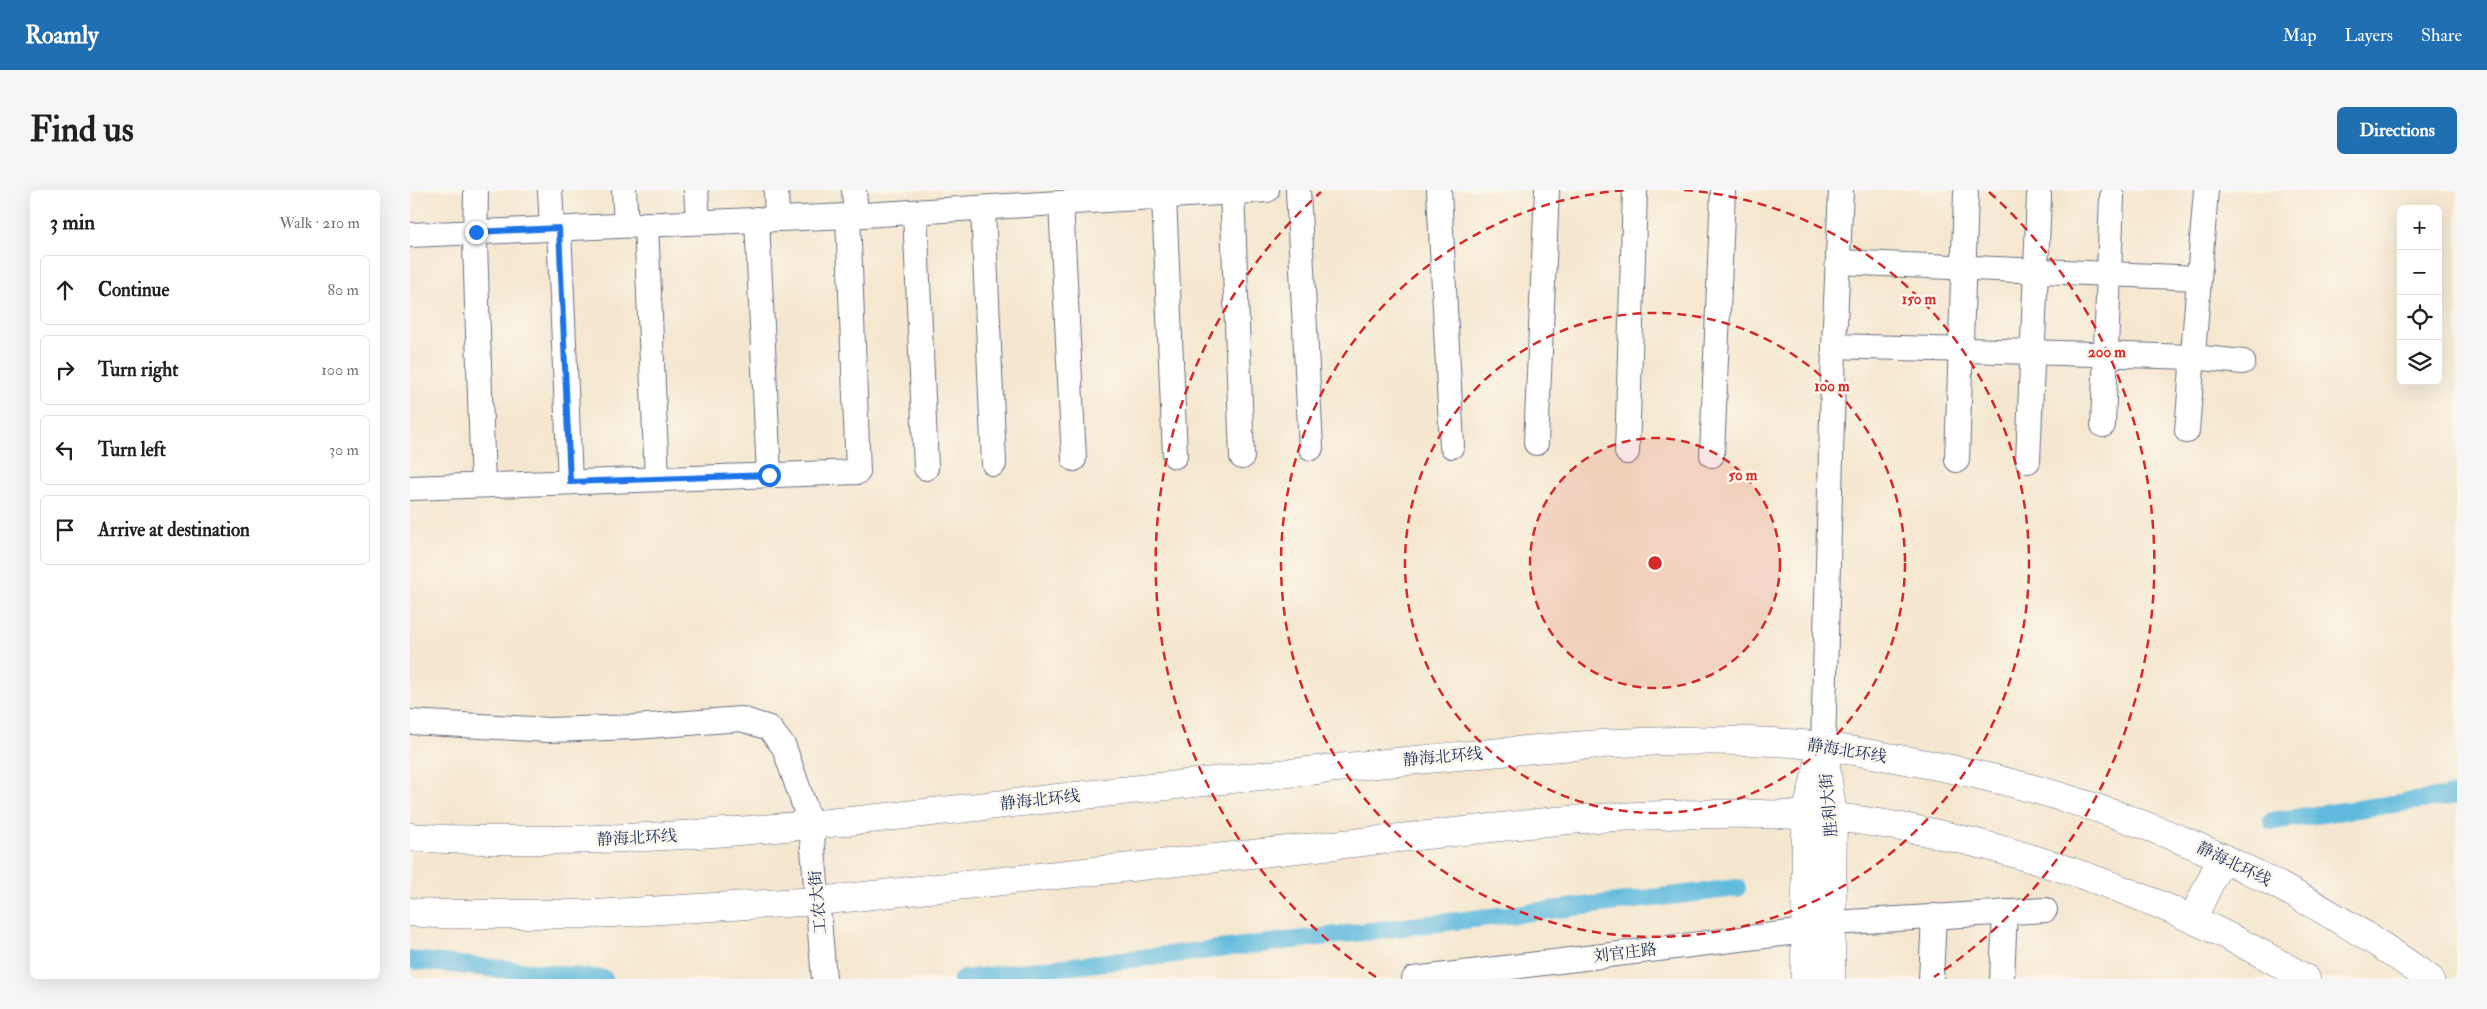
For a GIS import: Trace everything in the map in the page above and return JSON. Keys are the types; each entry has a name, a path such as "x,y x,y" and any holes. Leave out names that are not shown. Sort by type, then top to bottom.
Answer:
{"main road":[{"name":"静海北环线","path":"410,837 437,839 582,840 758,831 1509,751 1670,742 1779,742 1823,746 1950,768 2085,803 2184,840 2222,857 2320,909 2430,979"},
{"name":"胜利大街","path":"1806,979 1806,815 1823,746"},
{"name":"胜利大街","path":"1823,746 1833,817 1831,979"},
{"path":"410,912 436,914 595,914 818,901 1556,821 1642,815 1806,815 1833,817 1940,836 2028,858 2114,886 2193,918 2306,979"},
{"path":"2193,918 2222,857"}],"street":[{"path":"476,190 483,485"},
{"path":"550,190 555,228 570,482"},
{"path":"624,190 636,224 658,479"},
{"path":"696,190 698,221"},
{"path":"769,475 767,219 776,190"},
{"path":"410,488 858,472 852,216 854,190"},
{"path":"410,235 698,221 852,216 922,205 1267,190"},
{"path":"1298,190 1311,448"},
{"path":"1439,190 1452,446"},
{"path":"1536,443 1547,190"},
{"path":"1627,452 1635,190"},
{"path":"1712,455 1723,190"},
{"path":"1823,746 1834,346 1841,190"},
{"path":"2187,431 2206,190"},
{"path":"1232,191 1242,457"},
{"path":"1158,194 1175,456"},
{"path":"1957,460 1966,194"},
{"path":"2028,461 2039,196"},
{"path":"2103,425 2112,197"},
{"path":"1067,198 1074,459"},
{"path":"990,202 994,464"},
{"path":"922,205 926,468"},
{"path":"1839,262 2198,278"},
{"path":"1834,346 2193,357 2243,362"},
{"name":"工农大街","path":"410,722 549,730 635,727 741,719 769,728 784,747 811,825 824,979"},
{"path":"1832,923 2045,910"},
{"path":"2002,979 2005,912"},
{"path":"1931,979 1934,916"},
{"name":"刘官庄路","path":"1414,979 1806,931"}],"waterway":[{"path":"2272,821 2457,795"},
{"path":"962,979 1737,888"},
{"path":"410,960 604,979"}],"route":[{"path":"476,232 559,228 570,482 769,475"}]}
